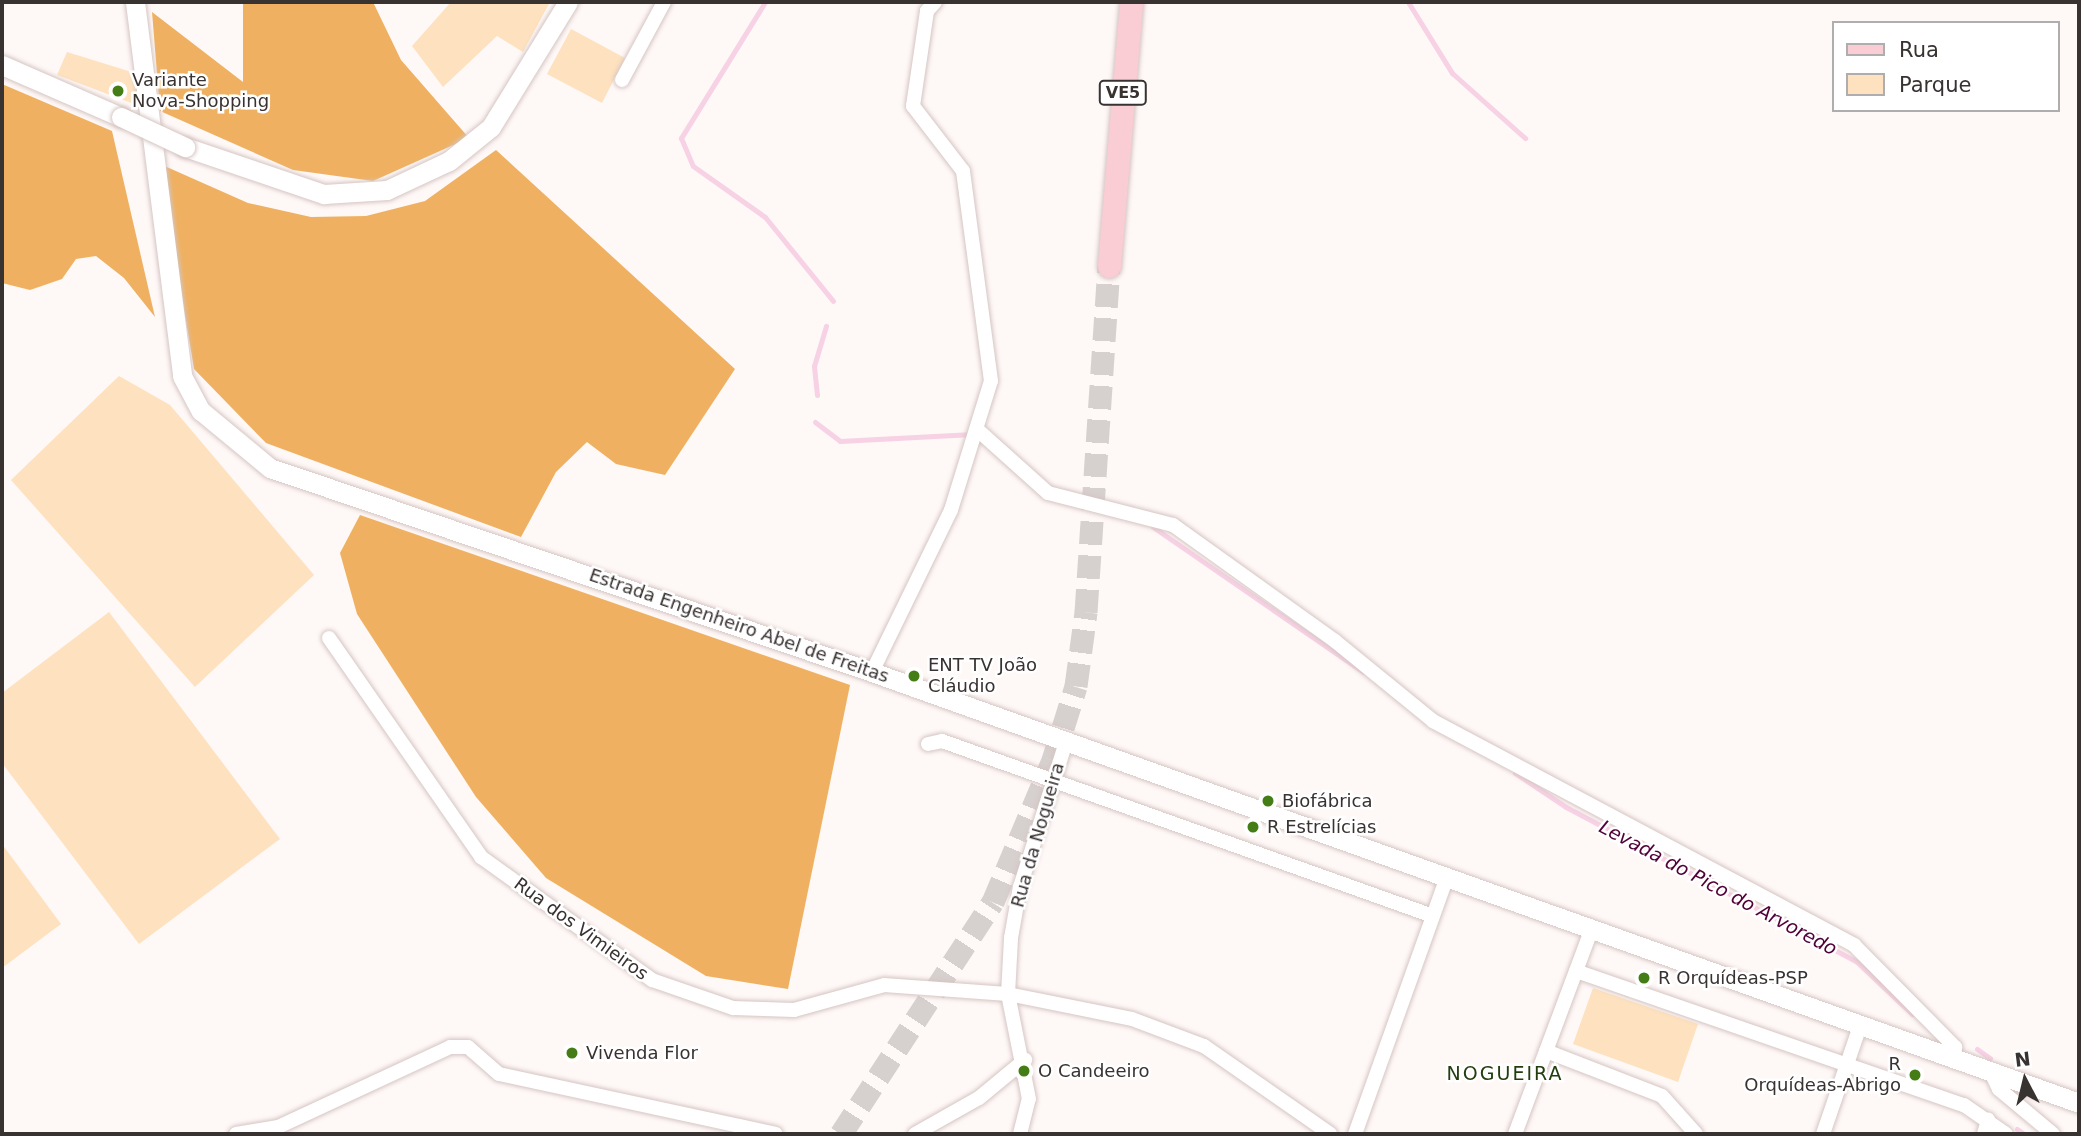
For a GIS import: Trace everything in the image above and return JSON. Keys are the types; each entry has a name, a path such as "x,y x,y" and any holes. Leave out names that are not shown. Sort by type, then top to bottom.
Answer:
{"main road":[{"name":"Estrada Engenheiro Abel de Freitas","path":"135,2 182,376 201,411 270,468 872,672 1446,880 1592,928 2079,1103"},
{"path":"2,65 185,147 324,194 387,190 449,161 491,127 568,2"},
{"name":"VE5","path":"1109,266 1131,2"}],"street":[{"path":"622,80 664,2"},
{"path":"872,672 951,510 980,432 991,381 971,208 954,151 913,106 927,11 935,2"},
{"path":"980,432 1048,493 1172,525 1335,641 1433,721 1854,946 1955,1047 1953,1057"},
{"name":"Rua dos Vimieiros","path":"329,638 481,857 652,980 733,1008 794,1010 884,985 1008,994 1169,1028 1330,1134"},
{"path":"928,744 942,741 1433,916"},
{"name":"Rua da Nogueira","path":"1020,1134 1029,1099 1025,1060 1008,994 1020,887 1066,742"},
{"path":"1355,1134 1446,880"},
{"path":"1515,1134 1592,928"},
{"path":"1576,971 1848,1062 2006,1134"},
{"path":"1823,1134 1860,1026"},
{"path":"236,1134 278,1127 425,1055 468,1047 499,1074 776,1134"},
{"path":"1546,1051 1662,1096 1696,1134"},
{"path":"915,1134 979,1098 1025,1060"},
{"path":"1991,1072 1999,1089 2053,1134"}],"green space":[{"path":"451,2 550,2 523,52 497,36 443,87 412,46"},
{"path":"571,29 625,58 602,103 547,74"},
{"path":"67,52 138,74 142,107 57,75"},
{"path":"119,376 170,405 314,575 195,687 11,480"},
{"path":"109,612 280,839 139,944 2,763 2,693"},
{"path":"2,844 61,924 2,968"},
{"path":"1593,988 1698,1024 1678,1082 1573,1044"}],"shaded area":[{"path":"243,2 373,2 401,60 469,138 373,181 293,170 160,111 152,12 243,82"},
{"path":"2,84 112,131 155,317 124,278 96,256 76,259 62,279 30,290 2,283"},
{"path":"496,150 735,369 665,475 616,464 587,442 556,472 521,537 266,443 194,369 160,164 248,203 311,217 366,216 425,201"},
{"path":"360,515 850,685 788,989 706,976 546,878 476,797 357,614 340,553"}],"waterway":[{"name":"Levada do Pico do Arvoredo","path":"765,2 681,138 693,166 765,217 833,301"},
{"path":"1408,2 1452,73 1525,138"},
{"name":"Levada do Pico do Arvoredo","path":"817,395 814,366 826,326"},
{"name":"Levada do Pico do Arvoredo","path":"815,422 840,441 973,434"},
{"name":"Levada do Pico do Arvoredo","path":"1153,527 1363,672"},
{"name":"Levada do Pico do Arvoredo","path":"1515,773 1566,807 1857,962 1912,1014"},
{"name":"Levada do Pico do Arvoredo","path":"1977,1049 1990,1058"},
{"name":"Levada do Pico do Arvoredo","path":"2017,1129 2024,1134"}],"tunnel":[{"path":"841,1134 993,902 1053,760 1076,686 1086,612 1109,266"}],"place":[{"name":"Variante Nova-Shopping","path":"118,91"},
{"name":"ENT TV João Cláudio","path":"914,676"},
{"name":"Biofábrica","path":"1268,801"},
{"name":"R Estrelícias","path":"1253,827"},
{"name":"R Orquídeas-PSP","path":"1644,978"},
{"name":"Vivenda Flor","path":"572,1053"},
{"name":"O Candeeiro","path":"1024,1071"},
{"name":"R Orquídeas-Abrigo","path":"1915,1075"}],"district":[{"name":"NOGUEIRA","path":"1505,1074"}]}
